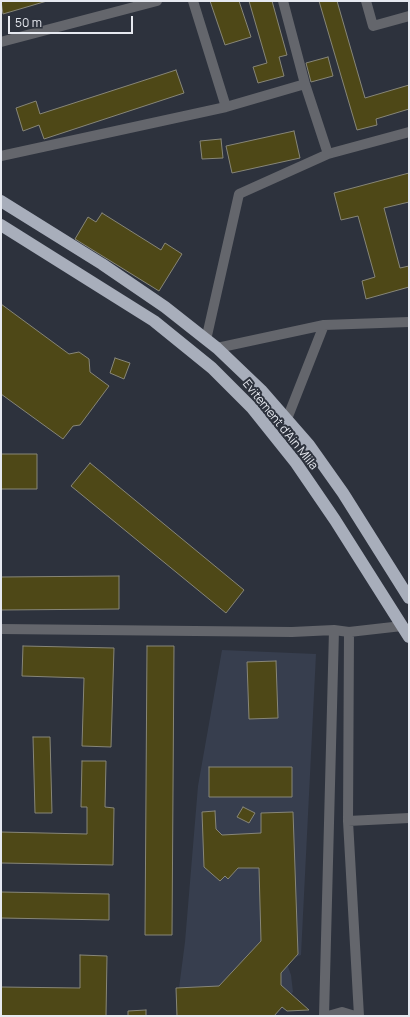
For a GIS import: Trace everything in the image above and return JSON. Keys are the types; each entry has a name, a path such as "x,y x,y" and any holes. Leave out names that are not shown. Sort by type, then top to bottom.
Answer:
{"highway":[{"name":"Evitement d'Ain Mlila","path":"1,200 159,302 217,348 261,390 309,445 343,493 409,598"},
{"name":"Evitement d'Ain Mlila","path":"1,225 154,322 212,368 252,408 296,463 335,520 409,637"}],"street":[{"path":"1,42 157,1"},
{"path":"193,1 226,107"},
{"path":"282,1 305,84 328,154"},
{"path":"366,1 373,26 409,16"},
{"path":"1,156 226,107 305,84"},
{"path":"206,340 239,194 328,154 409,132"},
{"path":"217,348 324,325 409,322"},
{"path":"287,419 324,325"},
{"path":"1,629 284,632 334,630 350,632 402,626"},
{"path":"324,1016 334,630"},
{"path":"350,632 348,821 359,1016"},
{"path":"348,821 409,818"},
{"path":"328,1016 342,1012 355,1016"}],"shaded area":[{"path":"222,650 316,654 301,955 286,961 291,975 293,992 281,1004 176,1011 185,942 198,786"}],"building":[{"path":"1,1 47,1 3,14"},
{"path":"210,1 239,1 251,37 225,45"},
{"path":"249,1 272,1 287,55 279,57 284,76 258,83 253,67 267,63"},
{"path":"319,1 337,1 365,98 409,85 409,109 376,119 377,125 357,130"},
{"path":"328,57 333,76 311,82 306,63"},
{"path":"176,70 184,93 44,139 39,125 23,131 16,108 36,101 40,114"},
{"path":"294,131 300,158 232,173 226,146"},
{"path":"221,139 223,158 202,159 200,141"},
{"path":"409,173 409,202 384,208 400,268 409,266 409,287 366,299 362,281 375,277 358,216 341,220 334,193"},
{"path":"102,213 161,250 165,243 182,254 159,291 75,239 88,217 96,222"},
{"path":"1,304 69,354 79,352 89,359 90,372 109,386 80,425 73,426 63,439 1,394"},
{"path":"115,358 130,363 124,379 110,373"},
{"path":"1,454 37,454 37,489 1,489"},
{"path":"90,463 244,590 226,613 71,486"},
{"path":"119,576 119,609 1,610 1,577"},
{"path":"23,646 114,648 111,747 82,746 84,678 22,676"},
{"path":"147,646 174,646 172,935 145,935"},
{"path":"276,661 278,718 249,719 247,662"},
{"path":"33,737 50,737 52,813 35,813"},
{"path":"82,761 106,761 105,807 114,808 113,865 1,863 1,832 87,834 87,807 81,807"},
{"path":"209,767 292,767 292,797 209,797"},
{"path":"243,807 255,813 249,823 237,817"},
{"path":"215,811 216,829 222,835 261,833 261,813 293,812 298,954 281,973 281,985 309,1010 287,1011 282,1007 274,1016 177,1016 176,988 219,986 261,941 259,868 238,868 228,879 225,876 220,881 204,867 202,812"},
{"path":"1,892 109,894 109,920 1,918"},
{"path":"80,955 107,956 106,1016 1,1016 1,987 80,988"},
{"path":"146,1010 146,1016 128,1016 128,1011"}]}
